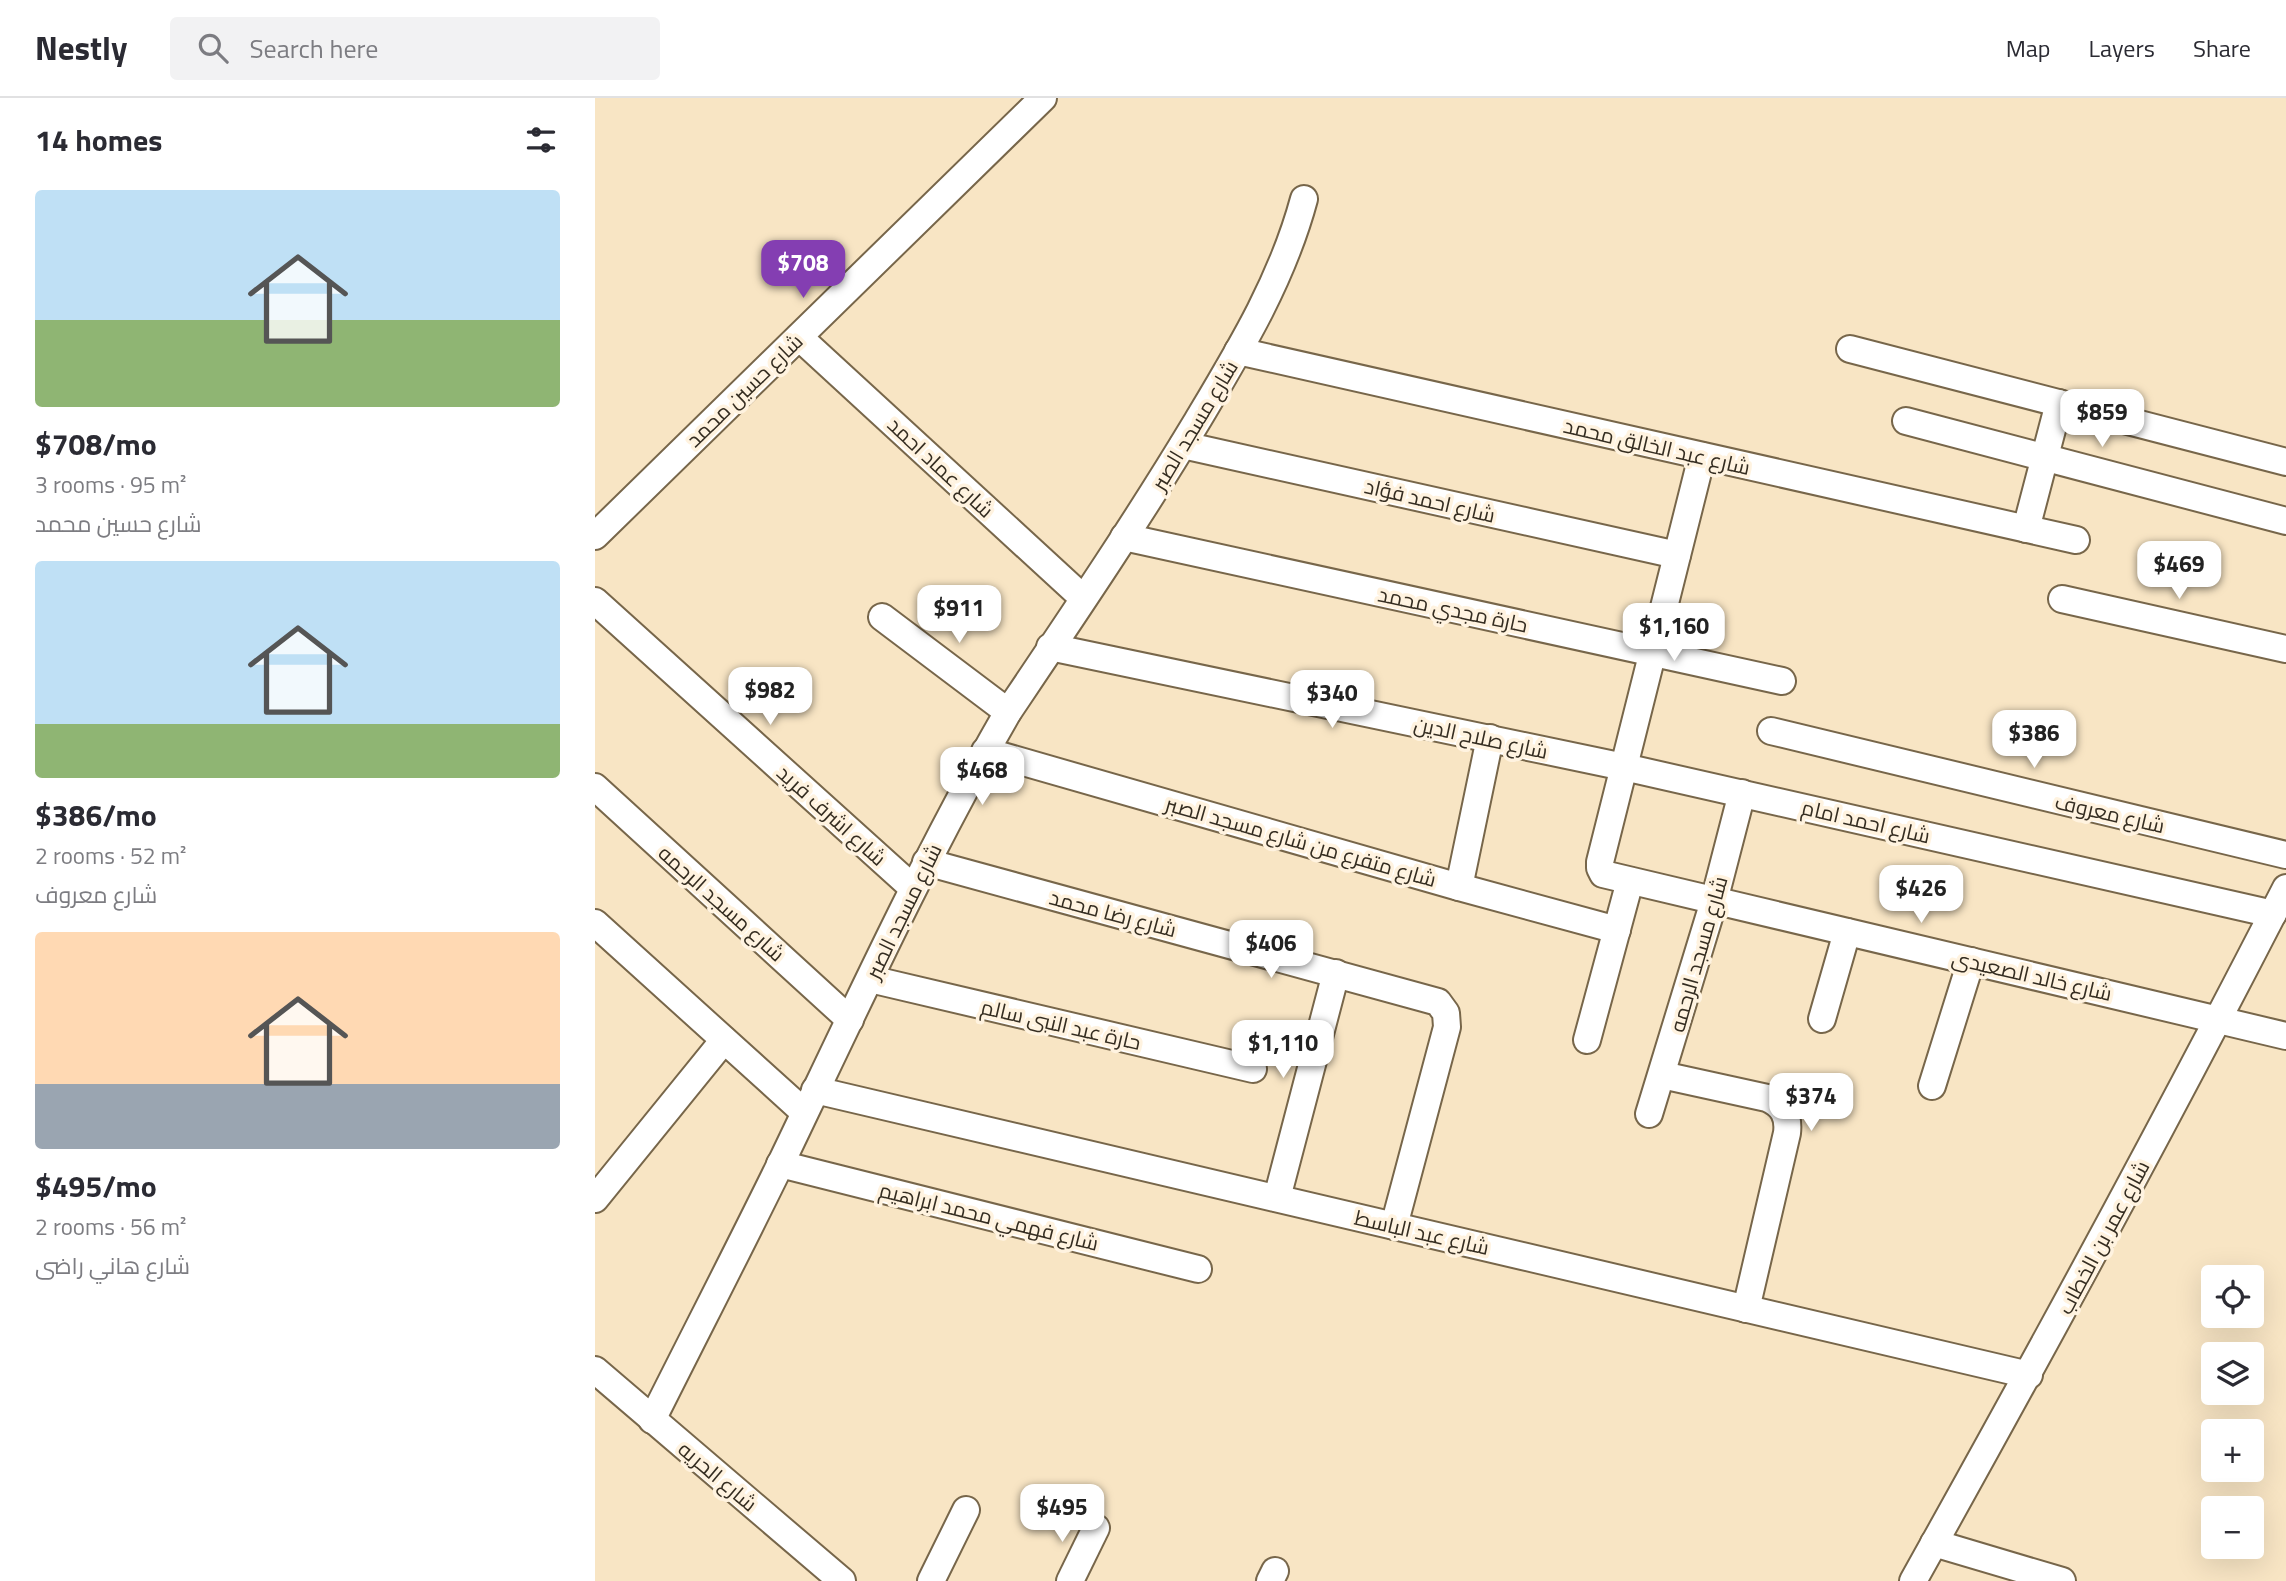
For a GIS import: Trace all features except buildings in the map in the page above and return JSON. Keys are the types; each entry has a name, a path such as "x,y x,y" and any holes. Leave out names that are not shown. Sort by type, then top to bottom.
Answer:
{"street":[{"name":"شارع حسين محمد","path":"595,536 1043,98"},
{"name":"شارع مسجد الصبر","path":"652,1420 780,1164 913,888 985,751 1183,445 1238,351 1274,285 1295,232 1304,199"},
{"name":"شارع عماد احمد","path":"799,337 1083,598"},
{"path":"1850,349 2286,462"},
{"name":"شارع عبد الخالق محمد","path":"1238,351 2076,540"},
{"path":"2026,529 2059,403"},
{"path":"1906,421 2286,522"},
{"name":"شارع احمد فؤاد","path":"1183,445 1677,555"},
{"path":"1624,767 1702,456"},
{"name":"حارة مجدي محمد","path":"1124,537 1782,681"},
{"path":"2062,599 2286,649"},
{"name":"شارع اشرف فريد","path":"595,601 913,888"},
{"path":"882,617 1008,712"},
{"name":"شارع صلاح الدين","path":"1050,648 1624,767"},
{"name":"شارع معروف","path":"1771,731 2286,855"},
{"path":"1459,887 1490,738"},
{"name":"شارع متفرع من شارع مسجد الصبر","path":"985,751 1617,930"},
{"name":"شارع احمد امام","path":"1624,767 2273,914"},
{"name":"شارع خالد الصعيدى","path":"1624,767 1599,865 1606,875 2286,1036"},
{"name":"شارع مسجد الرحمه","path":"595,787 850,1020"},
{"name":"شارع مسجد الرحمه","path":"1649,1114 1714,901 1742,793"},
{"name":"شارع رضا محمد","path":"926,862 1438,1003 1446,1013 1447,1027 1394,1226"},
{"path":"1587,1040 1630,881"},
{"name":"شارع عمر بن الخطاب","path":"1913,1581 2029,1375 2220,1019 2286,888"},
{"path":"595,923 724,1040 810,1101"},
{"path":"1822,1019 1847,932"},
{"path":"1932,1086 1971,961"},
{"path":"1277,1198 1336,973"},
{"name":"حارة عبد النبى سالم","path":"870,979 1253,1069"},
{"path":"595,1199 724,1040"},
{"path":"1661,1075 1767,1098 1775,1102 1786,1115 1787,1133 1746,1309"},
{"name":"شارع عبد الباسط","path":"810,1101 1277,1198 2029,1375"},
{"name":"شارع فهمي محمد ابراهيم","path":"780,1164 1198,1269"},
{"name":"شارع الحريه","path":"595,1370 842,1581"},
{"path":"932,1581 967,1510"},
{"path":"1070,1581 1096,1528"},
{"path":"1934,1543 2062,1581"}]}
